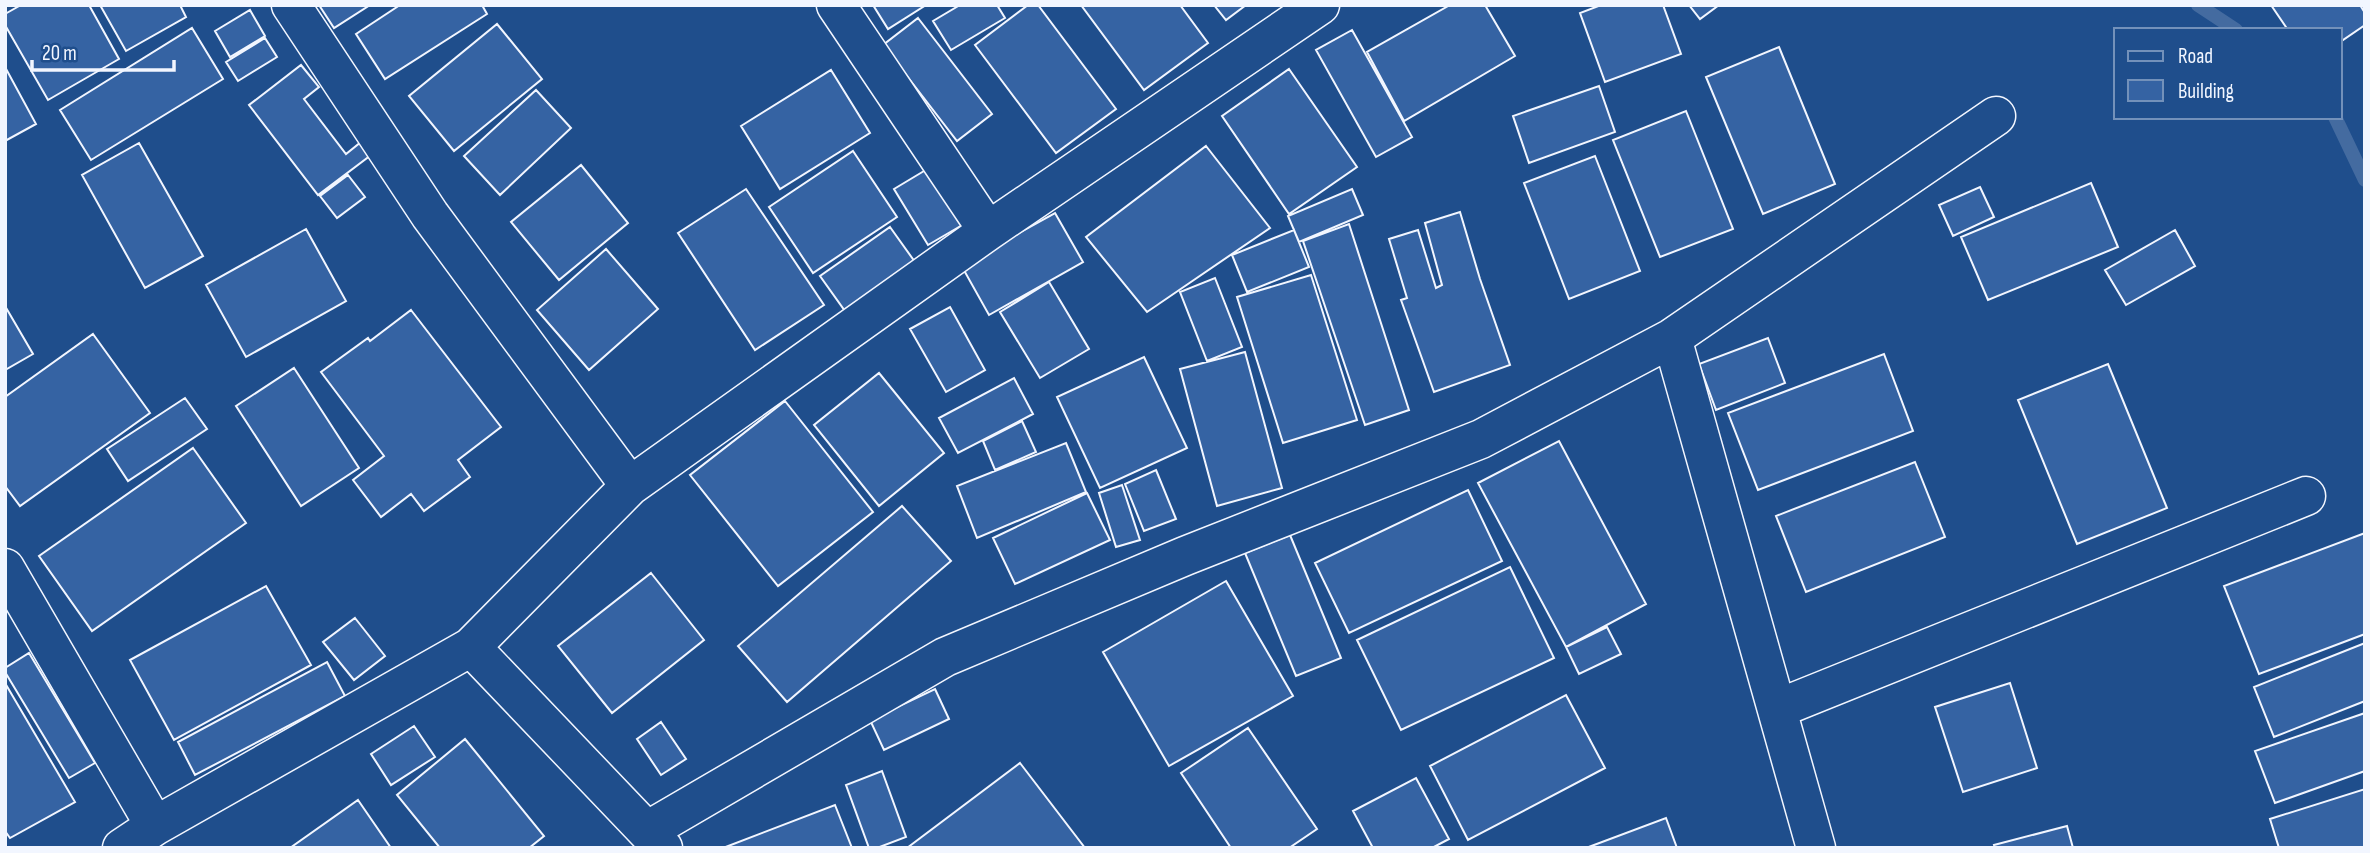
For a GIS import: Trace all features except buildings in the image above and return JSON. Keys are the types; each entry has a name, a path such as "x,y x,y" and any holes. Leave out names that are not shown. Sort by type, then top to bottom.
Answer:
{"street":[{"path":"291,5 430,215 630,486"},
{"path":"836,5 988,231"},
{"path":"122,848 155,826 471,647 630,486 988,231 1320,5"},
{"path":"471,647 655,839 945,657 1185,556 1481,439 1672,338 1996,117"},
{"path":"1672,338 1816,848"},
{"path":"1777,709 2306,496"},
{"path":"5,568 155,826"}],"waterway":[{"path":"2198,5 2233,28"},
{"path":"2336,119 2365,180"}]}
